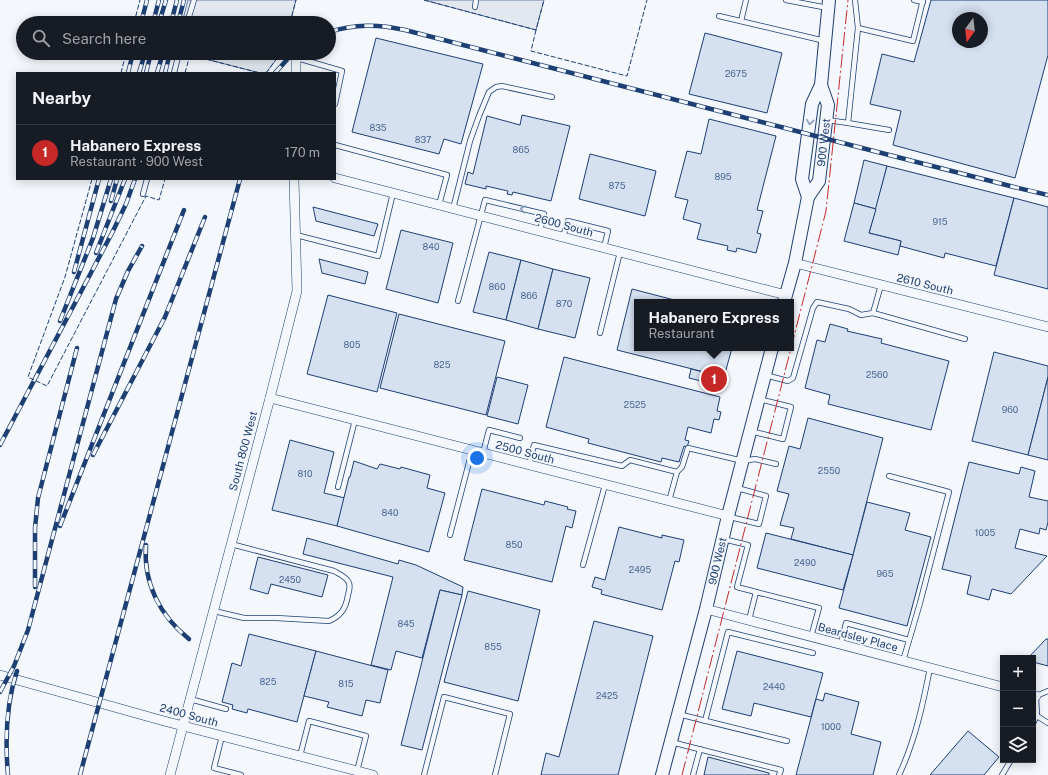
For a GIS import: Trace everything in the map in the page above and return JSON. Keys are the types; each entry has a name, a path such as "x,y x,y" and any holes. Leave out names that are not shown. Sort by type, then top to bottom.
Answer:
{"main road":[{"name":"900 West","path":"785,298 796,263 808,197 819,181 828,105 822,85 828,4"},
{"name":"900 West","path":"808,197 802,179 812,104 822,85"},
{"name":"900 West","path":"662,775 771,351"}],"street":[{"path":"296,60 296,72"},
{"name":"2600 South","path":"336,178 620,252 785,298"},
{"name":"South 800 West","path":"170,775 297,291 294,180"},
{"name":"2610 South","path":"796,263 1048,327"},
{"name":"2500 South","path":"270,398 728,516"},
{"name":"Beardsley Place","path":"706,609 1000,686"},
{"name":"2400 South","path":"0,675 183,726 373,775"}],"lane":[{"path":"189,16 194,0"},
{"path":"475,7 476,0"},
{"path":"740,21 746,0"},
{"path":"786,0 828,4"},
{"path":"848,123 858,28 855,0"},
{"path":"858,28 913,40 923,1 914,0"},
{"path":"719,16 825,41"},
{"path":"174,72 177,60"},
{"path":"306,60 342,71 336,99"},
{"path":"453,209 470,141 490,92 496,87 502,86 552,97"},
{"path":"827,120 889,130"},
{"path":"336,145 447,175 439,205"},
{"path":"143,194 147,180"},
{"path":"296,235 378,256 393,193"},
{"path":"458,301 485,200 544,214 540,231"},
{"path":"563,237 568,220 608,232 604,248"},
{"path":"600,333 620,252"},
{"path":"873,314 881,285"},
{"path":"765,375 788,381 793,378 813,308 817,302 849,309 861,315 873,314 965,339"},
{"path":"750,431 783,439 791,407 759,399"},
{"path":"338,487 355,420"},
{"path":"483,453 489,430 520,438"},
{"path":"529,465 534,445 622,466 630,460 677,472"},
{"path":"669,501 677,472 682,467 688,448 742,461 755,459 776,464"},
{"path":"450,534 472,450"},
{"path":"889,476 949,492 920,604 903,661"},
{"path":"583,565 604,485"},
{"path":"728,516 759,524 766,496 735,488"},
{"path":"723,539 748,545 737,587 818,608 811,637"},
{"path":"214,611 244,618 276,618 329,622 343,611 347,602 349,582 344,577 334,572 231,544"},
{"path":"748,620 756,592"},
{"path":"841,644 846,623 909,640"},
{"path":"705,721 728,632 813,654"},
{"path":"899,775 913,737 930,668"},
{"path":"1036,695 1048,691"},
{"path":"424,775 444,697 510,714 495,775"},
{"path":"190,699 226,709"},
{"path":"1036,709 1037,716 1048,723"},
{"path":"678,714 786,741"},
{"path":"300,756 309,722 352,732 366,736 357,771"},
{"path":"222,736 214,768 241,775"},
{"path":"671,742 781,770 779,775"},
{"path":"693,775 700,749"},
{"path":"1002,775 1009,763"}],"shaded area":[{"path":"188,0 296,0 292,16 184,16"},
{"path":"424,0 544,0 536,30"},
{"path":"209,60 276,60 267,72 256,72"}],"building":[{"path":"931,0 1048,0 1048,55 1015,178 893,145 901,111 870,104 882,54 914,62"},
{"path":"705,33 782,53 767,113 689,94"},
{"path":"376,38 483,64 461,144 444,139 439,154 352,132"},
{"path":"522,115 570,126 551,201 513,192 512,195 507,194 508,191 486,186 486,189 465,184 468,172 473,174 487,116 520,125"},
{"path":"709,119 776,136 757,210 763,211 757,233 761,234 756,253 737,248 736,252 727,250 728,246 697,239 701,224 683,219 688,200 675,197 687,151 701,154"},
{"path":"590,154 656,171 645,216 579,199"},
{"path":"864,160 887,166 876,209 854,203"},
{"path":"887,166 1014,198 996,266 945,253 944,258 900,246 901,241 869,233"},
{"path":"1014,198 1048,207 1048,289 994,275"},
{"path":"854,203 876,209 869,233 901,241 898,255 844,241"},
{"path":"313,207 378,224 374,236 316,221"},
{"path":"401,230 453,243 438,303 386,289"},
{"path":"489,252 521,260 506,320 473,312"},
{"path":"319,259 368,272 365,284 322,273"},
{"path":"521,260 553,269 538,329 506,320"},
{"path":"553,269 590,278 575,338 538,329"},
{"path":"632,289 670,299 634,299 634,351 731,351 724,377 617,350"},
{"path":"328,295 397,313 377,392 307,374"},
{"path":"399,314 505,341 486,415 380,388"},
{"path":"830,324 848,329 847,331 882,339 881,343 949,361 931,430 828,404 830,395 805,388 817,340 825,342"},
{"path":"994,352 1048,366 1048,377 1028,455 972,441"},
{"path":"564,357 720,397 717,411 721,412 719,420 714,419 711,433 688,427 685,440 689,441 687,447 684,446 679,462 662,458 661,462 588,443 589,439 546,427"},
{"path":"691,369 720,376 717,385 689,378"},
{"path":"497,377 528,385 518,424 487,416"},
{"path":"1048,377 1048,460 1028,455"},
{"path":"808,418 883,438 853,555 791,539 794,528 780,525 789,494 777,491 789,446 800,449"},
{"path":"290,440 334,452 324,493 345,498 337,526 272,510"},
{"path":"354,461 377,469 380,464 400,469 401,467 430,475 427,488 445,493 429,552 337,526"},
{"path":"969,462 1019,474 1021,467 1035,471 1029,497 1048,501 1048,522 1046,530 1040,528 1039,534 1020,529 1015,548 1047,556 1011,594 992,589 989,600 967,594 971,576 942,569"},
{"path":"482,489 544,505 545,501 568,507 567,509 576,511 572,528 566,526 552,582 464,560"},
{"path":"867,502 910,513 905,530 931,537 907,626 839,608"},
{"path":"619,527 662,538 662,535 684,540 679,562 675,561 662,610 601,594 602,590 592,587 595,577 605,580"},
{"path":"766,533 853,555 843,590 757,568"},
{"path":"307,538 398,564 399,560 416,565 463,587 462,595 440,590 422,658 396,651 391,670 371,665 393,577 303,554"},
{"path":"258,557 328,575 322,597 271,584 268,594 250,589"},
{"path":"440,590 462,595 422,750 401,745"},
{"path":"468,591 540,610 518,701 444,682"},
{"path":"594,621 653,636 618,775 541,775 546,753 559,757"},
{"path":"249,634 316,651 297,722 248,709 247,713 232,709 233,705 222,702 232,663 241,666"},
{"path":"1046,639 1048,639 1048,666 1036,663 1036,655 1031,655"},
{"path":"316,651 388,670 380,703 366,700 362,716 327,707 329,702 304,696"},
{"path":"737,651 823,673 811,717 754,703 751,716 722,709"},
{"path":"825,693 859,702 851,734 881,742 873,775 796,775 816,699 823,701"},
{"path":"968,731 999,757 984,775 930,775"},
{"path":"708,757 769,773 769,775 704,775"}],"railway":[{"path":"143,16 147,0"},
{"path":"155,16 159,0"},
{"path":"161,16 166,0"},
{"path":"173,16 177,0"},
{"path":"180,16 184,0"},
{"path":"336,30 357,26 376,26 405,30 1048,195"},
{"path":"128,72 131,60"},
{"path":"139,72 143,60"},
{"path":"146,72 149,60"},
{"path":"157,72 161,60"},
{"path":"165,72 168,60"},
{"path":"276,72 287,60"},
{"path":"74,272 99,180"},
{"path":"60,321 93,238 111,180"},
{"path":"111,201 117,180"},
{"path":"96,253 125,180"},
{"path":"0,445 112,233 126,204 135,180"},
{"path":"80,775 240,180"},
{"path":"60,526 184,210"},
{"path":"93,455 165,317 205,217"},
{"path":"0,692 14,666 28,630 116,299 128,271 142,246"},
{"path":"35,587 35,528 38,498 77,348"},
{"path":"146,545 147,572 156,598 170,620 189,639"},
{"path":"8,775 7,722 13,684 17,671"}],"fence":[{"path":"136,16 140,0"},
{"path":"292,16 296,0"},
{"path":"424,0 536,30 544,0"},
{"path":"536,30 531,51 627,76 647,0"},
{"path":"121,72 124,60"},
{"path":"185,72 189,60"},
{"path":"209,60 256,72"},
{"path":"267,72 276,60"},
{"path":"92,180 65,277 28,377 47,386 146,196 159,200 165,180"}],"power":[{"path":"794,336 826,211 848,0"},
{"path":"682,775 790,351"}],"place":[{"name":"Habanero Express","path":"714,379"}]}
